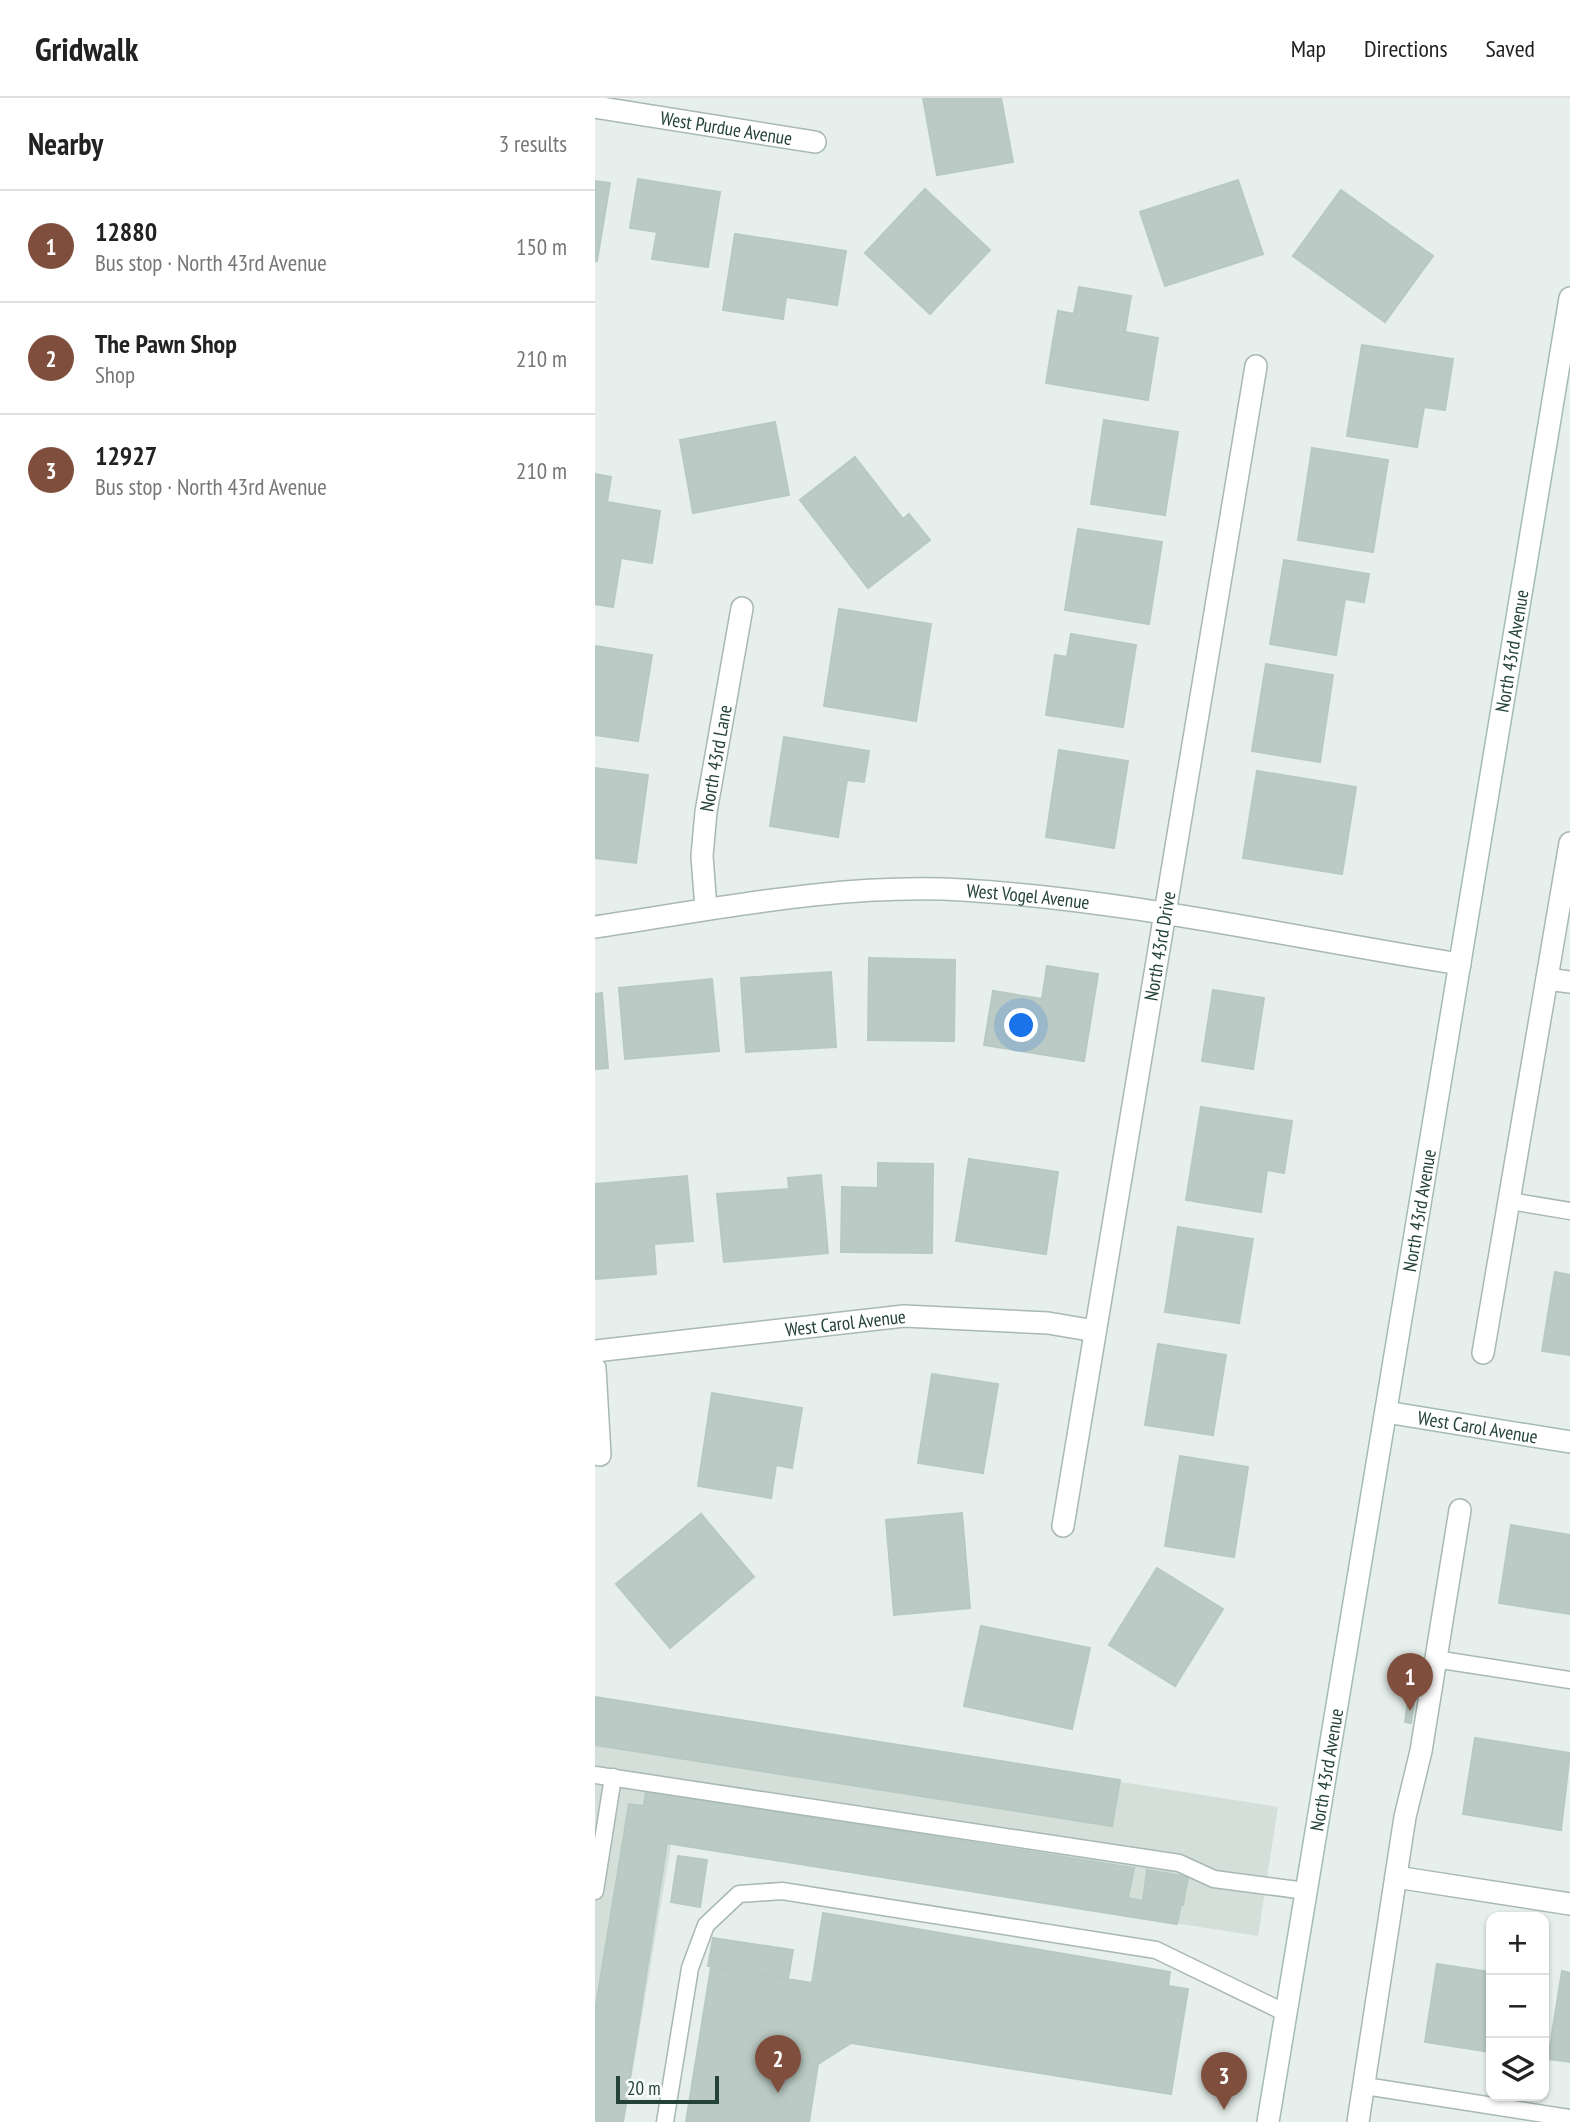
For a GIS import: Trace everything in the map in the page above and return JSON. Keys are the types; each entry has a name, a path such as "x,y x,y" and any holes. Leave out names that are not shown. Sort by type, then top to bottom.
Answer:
{"street":[{"name":"West Purdue Avenue","path":"595,107 815,142"},
{"name":"North 43rd Avenue","path":"1268,2122 1570,298"},
{"name":"North 43rd Drive","path":"1063,1526 1256,366"},
{"name":"North 43rd Lane","path":"706,909 702,856 706,812 742,608"},
{"path":"1483,1353 1570,844"},
{"name":"West Vogel Avenue","path":"595,927 706,909 867,891 961,890 1165,915 1459,964"},
{"path":"1547,979 1570,982"},
{"name":"West Carol Avenue","path":"595,1351 904,1316 1048,1323 1095,1331"},
{"path":"595,1368 600,1455"},
{"name":"West Carol Avenue","path":"1386,1412 1570,1442"},
{"path":"1358,2122 1405,1817 1422,1751 1459,1510"},
{"path":"1396,1877 1570,1905"}],"lane":[{"path":"1510,1201 1570,1211"},
{"path":"1436,1659 1570,1680"},
{"path":"595,1775 1179,1863 1214,1879 1307,1891"},
{"path":"595,1891 613,1777"},
{"path":"665,2122 690,1968 706,1925 739,1894 782,1891 1156,1950 1286,2013"},
{"path":"1364,2086 1570,2118"}],"shaded area":[{"path":"595,1698 1278,1807 1258,1936 671,1845 624,2122 595,2122"}],"building":[{"path":"923,98 1001,98 1013,162 937,175"},
{"path":"638,179 720,192 708,267 652,259 657,232 630,228"},
{"path":"1238,180 1263,254 1165,286 1140,212"},
{"path":"595,181 610,183 597,261 595,261"},
{"path":"925,189 990,250 930,314 865,253"},
{"path":"1341,190 1433,256 1385,322 1293,256"},
{"path":"735,234 846,251 837,305 786,297 783,319 723,310"},
{"path":"1079,287 1131,296 1125,332 1158,338 1148,400 1046,383 1058,311 1074,314"},
{"path":"1362,345 1453,359 1445,410 1424,407 1417,447 1347,436"},
{"path":"1104,420 1178,432 1165,515 1091,504"},
{"path":"775,422 789,495 693,513 680,440"},
{"path":"1312,448 1388,460 1373,552 1298,540"},
{"path":"855,457 903,519 909,514 930,540 868,588 800,500"},
{"path":"595,474 611,477 607,502 660,511 652,563 621,558 613,607 595,604"},
{"path":"1078,529 1162,542 1149,624 1065,610"},
{"path":"1284,560 1369,574 1364,602 1345,599 1336,655 1270,644"},
{"path":"839,609 931,624 916,721 824,706"},
{"path":"1071,634 1136,645 1123,727 1046,715 1055,655 1067,657"},
{"path":"595,646 652,655 638,741 595,735"},
{"path":"1266,664 1333,675 1320,762 1252,751"},
{"path":"784,737 869,751 864,782 847,780 838,837 770,826"},
{"path":"1059,750 1128,761 1114,848 1046,837"},
{"path":"595,768 648,775 636,863 595,858"},
{"path":"1257,771 1356,787 1342,874 1243,858"},
{"path":"869,958 955,960 954,1041 868,1040"},
{"path":"1047,966 1098,974 1084,1061 984,1045 993,991 1042,999"},
{"path":"831,972 836,1047 746,1052 741,978"},
{"path":"712,979 719,1051 625,1059 619,988"},
{"path":"1213,990 1264,998 1253,1069 1202,1061"},
{"path":"602,993 608,1068 595,1069 595,994"},
{"path":"1201,1107 1292,1121 1284,1173 1267,1170 1261,1212 1186,1200"},
{"path":"969,1159 1058,1172 1046,1254 956,1241"},
{"path":"878,1163 933,1164 932,1253 841,1252 842,1187 878,1188"},
{"path":"821,1175 828,1253 724,1262 717,1194 789,1189 788,1178"},
{"path":"687,1176 693,1241 654,1244 656,1274 596,1279 595,1184"},
{"path":"1178,1227 1253,1239 1239,1323 1165,1312"},
{"path":"1555,1272 1570,1275 1570,1355 1542,1351"},
{"path":"1158,1344 1226,1355 1213,1435 1145,1425"},
{"path":"932,1374 998,1384 983,1473 918,1463"},
{"path":"712,1393 802,1408 792,1468 776,1465 771,1498 698,1486"},
{"path":"1180,1456 1248,1467 1234,1557 1165,1546"},
{"path":"962,1513 970,1608 894,1615 886,1520"},
{"path":"701,1514 754,1577 670,1648 616,1584"},
{"path":"1511,1525 1570,1535 1570,1614 1499,1603"},
{"path":"1157,1568 1223,1609 1175,1686 1109,1645"},
{"path":"981,1626 1090,1648 1072,1729 964,1706"},
{"path":"595,1697 1120,1780 1112,1826 595,1745"},
{"path":"1408,1702 1414,1703 1411,1723 1405,1722"},
{"path":"1475,1738 1570,1753 1561,1830 1463,1814"},
{"path":"646,1791 1134,1868 1128,1898 1143,1901 1147,1870 1188,1877 1183,1905 1177,1924 667,1843 623,2122 595,2122 595,2011 629,1804 644,1806"},
{"path":"678,1856 707,1860 700,1907 671,1902"},
{"path":"823,1913 1170,1972 1168,1986 1188,1989 1171,2094 851,2043 818,2064 809,2122 686,2122 711,1967 812,1983"},
{"path":"713,1938 793,1950 788,1979 708,1966"},
{"path":"1437,1964 1486,1971 1486,2051 1425,2042"},
{"path":"1562,1971 1570,1973 1570,2062 1549,2059"}],"place":[{"name":"12880","path":"1410,1711"},
{"name":"The Pawn Shop","path":"778,2093"},
{"name":"12927","path":"1224,2110"}]}
